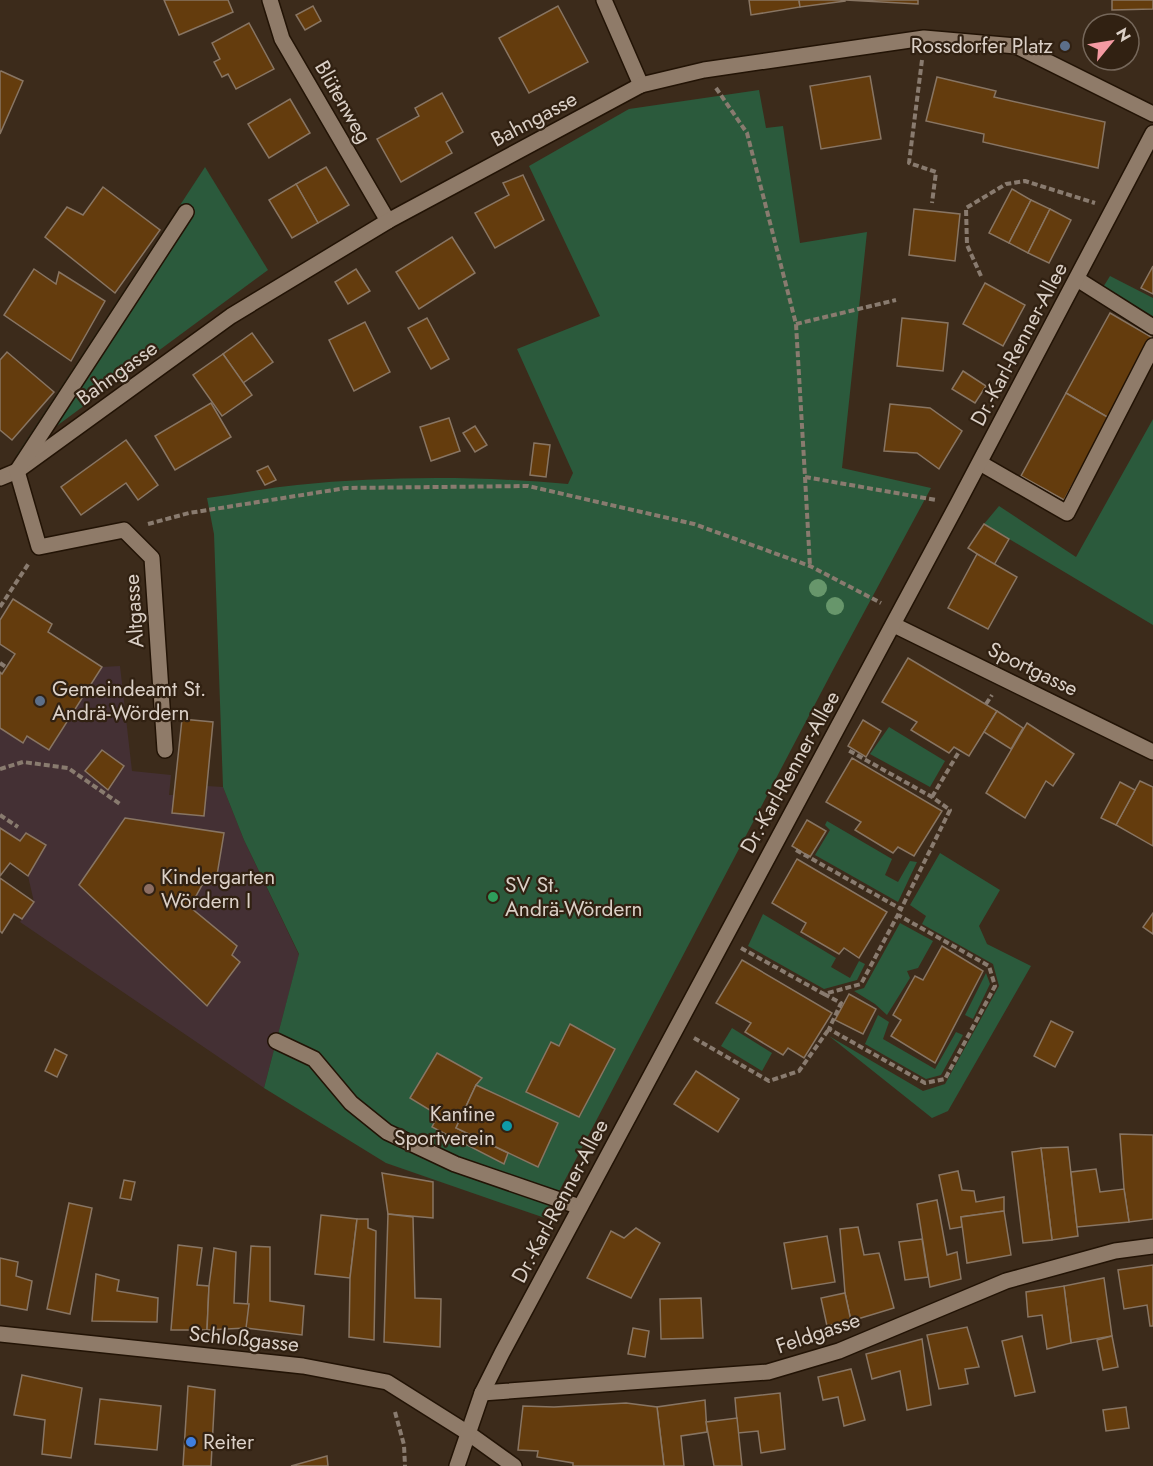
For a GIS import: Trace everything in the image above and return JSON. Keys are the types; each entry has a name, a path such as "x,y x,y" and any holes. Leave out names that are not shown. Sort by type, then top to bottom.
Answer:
{"street":[{"name":"Blütenweg","path":"270,0 282,39 388,221"},
{"path":"604,0 641,85"},
{"name":"Bahngasse","path":"0,478 17,471 231,316 388,221 641,85 704,70 924,38 1016,46 1153,114"},
{"name":"Dr.-Karl-Renner-Allee","path":"457,1466 482,1393 980,463 1153,133"},
{"path":"124,531 39,547 17,471 186,212"},
{"path":"1077,279 1153,327"},
{"path":"980,463 1067,513 1153,346"},
{"name":"Altgasse","path":"124,531 152,558 165,750"},
{"name":"Sportgasse","path":"896,619 1153,752"},
{"path":"276,1041 314,1059 351,1103 387,1132 455,1164 580,1207"},
{"name":"Feldgasse","path":"482,1393 768,1372 840,1351 1006,1281 1115,1251 1153,1246"},
{"name":"Schloßgasse","path":"0,1334 303,1366 387,1382 468,1433 514,1466"}],"path":[{"path":"924,38 909,163 936,172 932,203"},
{"path":"704,70 747,134 796,324 810,566"},
{"path":"981,276 966,245 966,208 1006,184 1025,181 1113,209"},
{"path":"796,324 896,300"},
{"path":"805,477 958,504"},
{"path":"124,531 189,513 346,488 528,486 694,524 810,566 896,619"},
{"path":"0,607 39,547"},
{"path":"0,663 6,667"},
{"path":"824,994 861,984 950,813 948,807 932,797 831,741"},
{"path":"932,797 960,750"},
{"path":"0,769 23,762 68,768 120,804"},
{"path":"0,815 18,827"},
{"path":"777,840 901,909"},
{"path":"829,1029 925,1083 945,1079 995,986 989,966 898,915"},
{"path":"676,1028 769,1081 799,1071 829,1029 842,1003 724,939"},
{"path":"387,1382 404,1445 405,1466"}],"shaded area":[{"name":"Kindergarten Wördern I","path":"120,666 132,771 171,775 169,795 174,795 173,813 204,816 207,786 223,787 244,840 299,955 264,1088 20,922 34,902 28,876 46,845 26,833 20,841 0,828 0,728 23,743 27,736 49,750 102,667"}],"green space":[{"name":"SV St. Andrä-Wördern","path":"759,90 766,128 783,126 800,243 867,232 842,468 931,488 545,1218 386,1163 264,1088 299,954 244,840 223,787 214,534 207,498 286,486 365,480 466,478 568,484 573,473 517,349 600,316 529,166 629,109"},
{"path":"205,167 268,270 16,456"},
{"path":"1110,276 1153,298 1153,320 1102,289"},
{"path":"1153,419 1153,625 984,524 999,506 1076,557"},
{"path":"889,727 945,761 930,787 870,754"},
{"path":"827,821 892,859 885,875 898,882 910,861 917,862 898,902 815,855 830,830 825,825"},
{"path":"940,853 1000,890 979,926 987,944 1031,966 948,1111 932,1118 829,1036 923,1091 945,1084 999,986 993,964 922,924 926,916 910,905"},
{"path":"763,914 836,958 831,967 850,978 859,961 865,964 857,980 824,989 748,946"},
{"path":"900,923 933,941 918,968 907,971 910,978 887,1015 875,1004 854,991 864,988"},
{"path":"986,973 990,984 973,1019 965,1015"},
{"path":"878,1015 889,1022 883,1039 935,1069 956,1032 963,1035 941,1075 926,1079 865,1044"},
{"path":"732,1028 772,1053 762,1071 721,1046"}],"building":[{"path":"164,0 228,0 233,12 179,35"},
{"path":"749,0 799,0 800,7 751,15"},
{"path":"799,0 845,0 845,1 800,7"},
{"path":"845,0 918,0 918,4"},
{"path":"1112,0 1153,0 1153,9 1112,10"},
{"path":"313,6 321,21 305,30 296,15"},
{"path":"558,6 588,62 529,93 499,38"},
{"path":"249,23 274,69 236,89 228,74 222,77 214,62 220,59 212,43"},
{"path":"0,72 23,81 0,134"},
{"path":"870,76 881,139 821,149 810,86"},
{"path":"937,77 996,91 994,97 1105,122 1098,168 983,142 984,134 926,121"},
{"path":"442,93 463,132 446,142 452,153 401,182 377,139 419,116 415,108"},
{"path":"290,99 310,133 269,158 248,124"},
{"path":"326,167 349,205 318,223 296,184"},
{"path":"523,175 544,220 495,248 475,213 509,195 503,183"},
{"path":"296,184 318,223 292,238 269,200"},
{"path":"103,187 160,230 115,293 45,237 67,207 83,215"},
{"path":"1012,189 1031,200 1009,243 989,233"},
{"path":"1031,200 1050,209 1028,253 1009,243"},
{"path":"914,209 960,214 955,261 909,255"},
{"path":"1050,209 1071,220 1049,263 1028,253"},
{"path":"452,237 475,273 419,309 396,272"},
{"path":"1153,266 1153,294 1141,288"},
{"path":"34,269 56,284 59,272 105,301 71,361 4,315"},
{"path":"356,269 370,291 348,304 335,282"},
{"path":"985,283 1025,305 1003,346 963,324"},
{"path":"1110,313 1153,338 1109,418 1066,393"},
{"path":"427,318 449,359 431,369 408,328"},
{"path":"902,318 948,323 943,371 897,366"},
{"path":"365,322 390,372 354,391 329,340"},
{"path":"252,333 273,362 243,383 223,354"},
{"path":"7,352 54,392 12,440 0,430 0,360"},
{"path":"223,354 252,395 222,416 193,375"},
{"path":"963,371 986,386 975,403 952,389"},
{"path":"1066,393 1109,418 1064,500 1021,476"},
{"path":"211,403 231,437 175,470 155,436"},
{"path":"890,404 930,408 962,431 939,469 917,453 884,451"},
{"path":"449,418 460,451 431,461 420,427"},
{"path":"475,426 487,445 475,452 463,433"},
{"path":"126,440 158,485 138,500 126,483 81,515 61,487"},
{"path":"534,443 550,445 546,477 530,475"},
{"path":"268,466 276,480 265,485 257,471"},
{"path":"984,524 1009,539 994,565 968,548"},
{"path":"977,554 1017,577 988,629 948,608"},
{"name":"Gemeindeamt St. Andrä-Wördern","path":"13,599 52,624 48,632 102,667 49,750 27,736 23,743 0,728 0,672 2,674 15,654 0,644 0,620"},
{"path":"908,658 997,711 969,756 954,747 949,753 911,730 917,722 882,702"},
{"path":"997,711 1023,728 1011,749 984,732"},
{"path":"182,719 213,722 204,816 172,813"},
{"path":"863,720 881,731 866,757 848,746"},
{"path":"1027,723 1074,754 1053,786 1046,781 1025,818 986,793"},
{"path":"102,750 124,766 108,790 85,771"},
{"path":"852,758 942,811 914,856 898,847 893,853 855,830 861,822 826,802"},
{"path":"1140,781 1153,787 1153,846 1116,825"},
{"path":"1120,782 1135,790 1116,825 1101,818"},
{"path":"125,818 224,833 216,881 206,878 190,907 237,946 232,955 240,962 207,1006 79,885"},
{"path":"807,820 826,831 810,857 792,846"},
{"path":"0,828 20,841 26,833 46,845 28,876 10,863 0,876"},
{"path":"797,859 887,912 859,958 844,948 839,954 801,932 806,923 772,903"},
{"path":"0,878 34,902 22,919 14,914 2,933 0,931"},
{"path":"1153,913 1153,934 1143,927"},
{"path":"942,946 983,971 935,1063 891,1036 901,1020 893,1015 915,976 923,980"},
{"path":"742,960 832,1013 804,1058 788,1048 783,1055 745,1032 751,1023 716,1003"},
{"path":"849,994 876,1009 863,1034 835,1020"},
{"path":"1051,1021 1073,1032 1055,1067 1034,1056"},
{"path":"570,1024 615,1049 579,1117 526,1092 551,1042 559,1046"},
{"path":"55,1049 67,1055 57,1077 45,1071"},
{"path":"437,1053 482,1078 476,1085 456,1128 508,1153 504,1164 432,1127 438,1115 410,1098"},
{"path":"696,1071 739,1099 718,1132 674,1104"},
{"name":"Kantine Sportverein","path":"476,1085 558,1123 538,1167 456,1128"},
{"path":"1120,1134 1153,1135 1153,1219 1129,1222"},
{"path":"1068,1147 1078,1236 1052,1240 1041,1148"},
{"path":"1041,1148 1052,1240 1023,1243 1012,1152"},
{"path":"1096,1169 1100,1192 1124,1189 1129,1222 1077,1227 1071,1172"},
{"path":"958,1171 962,1190 974,1191 976,1202 1004,1197 1004,1211 961,1217 962,1227 950,1229 939,1175"},
{"path":"382,1173 433,1182 433,1218 388,1214"},
{"path":"124,1180 135,1182 131,1200 120,1198"},
{"path":"937,1200 947,1255 957,1252 961,1279 930,1287 917,1204"},
{"path":"69,1203 92,1208 70,1314 47,1309"},
{"path":"1004,1211 1011,1255 967,1263 961,1217"},
{"path":"388,1214 413,1217 415,1298 441,1299 440,1347 384,1342"},
{"path":"321,1215 357,1219 350,1278 315,1274"},
{"path":"357,1219 368,1219 368,1228 376,1231 374,1340 349,1337 350,1278"},
{"path":"858,1227 864,1255 879,1253 894,1308 851,1321 845,1293 840,1229"},
{"path":"636,1228 660,1243 631,1298 587,1278 611,1231 624,1238"},
{"path":"827,1236 835,1282 792,1289 784,1243"},
{"path":"922,1239 928,1277 905,1280 899,1242"},
{"path":"178,1245 202,1248 197,1285 209,1286 207,1330 171,1330"},
{"path":"251,1246 270,1247 270,1301 304,1306 302,1335 246,1328"},
{"path":"214,1248 236,1252 234,1303 249,1304 246,1328 207,1330"},
{"path":"0,1258 18,1262 16,1276 32,1281 27,1310 0,1305"},
{"path":"1153,1265 1153,1326 1150,1326 1147,1305 1124,1309 1118,1270"},
{"path":"96,1274 119,1280 117,1291 158,1298 157,1322 92,1321"},
{"path":"1104,1278 1112,1336 1071,1343 1064,1286"},
{"path":"1064,1286 1071,1343 1047,1349 1042,1315 1028,1317 1026,1292"},
{"path":"845,1293 851,1321 827,1326 821,1298"},
{"path":"701,1298 703,1338 661,1339 660,1299"},
{"path":"967,1327 979,1367 965,1369 968,1384 939,1389 927,1335"},
{"path":"633,1328 649,1331 645,1357 628,1354"},
{"path":"1022,1336 1035,1392 1015,1396 1002,1341"},
{"path":"1112,1336 1118,1367 1103,1370 1097,1340"},
{"path":"922,1339 931,1405 907,1410 900,1371 872,1379 866,1354"},
{"path":"851,1369 865,1420 844,1426 838,1397 823,1400 818,1377"},
{"path":"22,1375 82,1388 71,1458 42,1454 45,1420 14,1415"},
{"path":"188,1386 215,1390 211,1466 183,1466"},
{"path":"780,1393 785,1449 761,1453 758,1431 738,1433 735,1398"},
{"path":"100,1399 161,1406 157,1450 95,1444"},
{"path":"705,1400 707,1432 681,1436 684,1466 664,1466 657,1407"},
{"path":"626,1403 657,1407 664,1466 573,1466 573,1463 537,1457 538,1451 518,1450 523,1406 554,1407"},
{"path":"1126,1407 1129,1428 1106,1431 1103,1410"},
{"path":"737,1418 742,1466 714,1466 706,1422"},
{"path":"327,1456 328,1466 291,1466"}],"place":[{"name":"Rossdorfer Platz","path":"1065,46"},
{"name":"Gemeindeamt St. Andrä-Wördern","path":"40,701"},
{"name":"Kindergarten Wördern I","path":"149,889"},
{"name":"SV St. Andrä-Wördern","path":"493,897"},
{"name":"Kantine Sportverein","path":"507,1126"},
{"name":"Reiter","path":"191,1442"}]}
